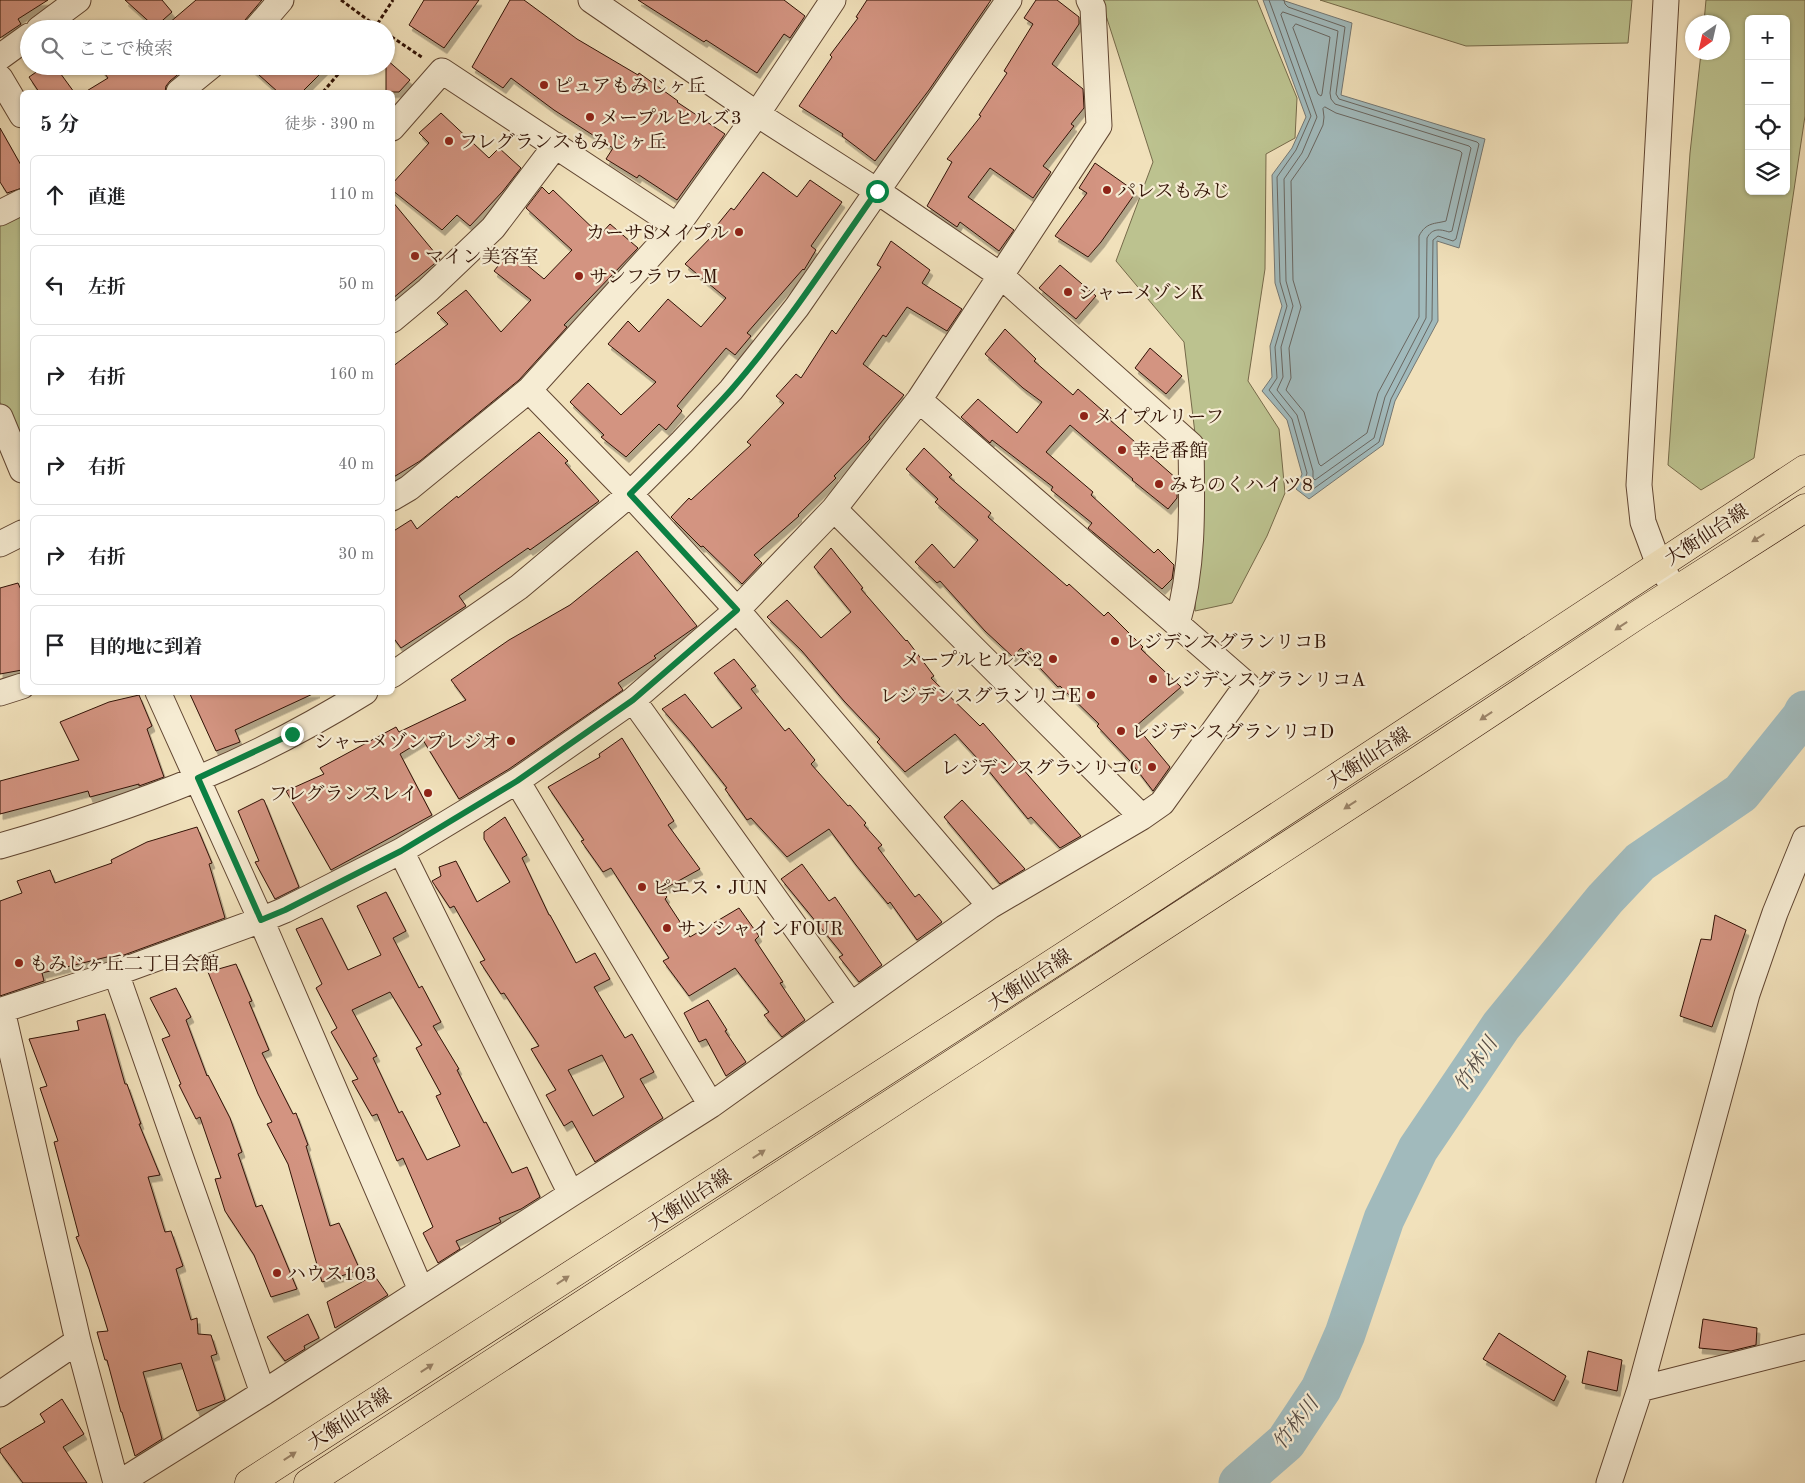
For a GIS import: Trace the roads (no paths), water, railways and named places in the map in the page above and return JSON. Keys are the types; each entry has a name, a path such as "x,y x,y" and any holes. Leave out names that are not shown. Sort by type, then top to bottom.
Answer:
{"main road":[{"name":"大衡仙台線","path":"249,1483 1155,897 1798,474"},
{"name":"大衡仙台線","path":"308,1483 1414,764 1676,590 1802,510"}],"street":[{"path":"51,20 78,0"},
{"path":"264,20 282,0"},
{"path":"591,0 1000,275 1191,445 1192,525 1184,599 1177,624"},
{"path":"395,496 409,488 529,390 677,226 758,114 833,0"},
{"path":"395,673 519,587 630,494 731,390 797,307 1009,0"},
{"path":"920,400 1247,685 1162,803 1142,817 990,906 712,1105 263,1393 118,1483 78,1341 2,1010 116,973 261,920 285,910 401,851 517,781 633,700 737,610 834,509 920,400 1099,126 1093,8 1089,0"},
{"path":"1666,0 1639,485 1643,522 1659,564 1676,590"},
{"path":"0,57 20,43"},
{"path":"395,125 442,71 677,226"},
{"path":"181,90 200,75"},
{"path":"0,78 20,111"},
{"path":"395,318 428,290 494,228 556,145"},
{"path":"0,213 20,203"},
{"path":"529,390 630,494 737,610 990,906"},
{"path":"0,417 20,465"},
{"path":"834,509 1142,817"},
{"path":"0,544 20,534"},
{"path":"0,693 20,687"},
{"path":"159,695 261,920 422,1290"},
{"path":"0,846 85,821 198,778 292,734 361,695"},
{"path":"633,700 851,1005"},
{"path":"517,781 712,1105"},
{"path":"1609,1483 1640,1389 1748,994 1775,913 1805,839"},
{"path":"401,851 571,1194"},
{"path":"116,973 263,1393"},
{"path":"0,1394 78,1341"},
{"path":"1640,1389 1805,1348"}],"water":[{"path":"1263,0 1282,0 1352,23 1341,95 1485,139 1459,248 1437,241 1438,321 1395,401 1383,445 1309,499 1296,489 1302,474 1287,420 1262,391 1272,377 1270,346 1282,306 1275,283 1272,175 1292,148 1306,117"}],"waterway":[{"name":"竹林川","path":"1239,1483 1286,1442 1321,1389 1345,1334 1384,1219 1418,1149 1501,1026 1605,899 1640,862 1741,793 1805,711"}],"place":[{"name":"ピュアもみじヶ丘","path":"544,85"},
{"name":"メープルヒルズ3","path":"590,117"},
{"name":"フレグランスもみじヶ丘","path":"449,141"},
{"name":"パレスもみじ","path":"1107,190"},
{"name":"カーサSメイプル","path":"739,232"},
{"name":"マイン美容室","path":"415,256"},
{"name":"サンフラワーM","path":"579,276"},
{"name":"シャーメゾンK","path":"1068,292"},
{"name":"メイプルリーフ","path":"1084,416"},
{"name":"幸壱番館","path":"1122,450"},
{"name":"みちのくハイツ8","path":"1159,484"},
{"name":"レジデンスグランリコB","path":"1115,641"},
{"name":"メープルヒルズ2","path":"1053,659"},
{"name":"レジデンスグランリコA","path":"1153,679"},
{"name":"レジデンスグランリコE","path":"1091,695"},
{"name":"レジデンスグランリコD","path":"1121,731"},
{"name":"シャーメゾンプレジオ","path":"511,741"},
{"name":"レジデンスグランリコC","path":"1152,767"},
{"name":"フレグランスレイ","path":"428,793"},
{"name":"ピエス・JUN","path":"642,887"},
{"name":"サンシャインFOUR","path":"667,928"},
{"name":"もみじヶ丘二丁目会館","path":"19,963"},
{"name":"ハウス103","path":"277,1273"}]}
